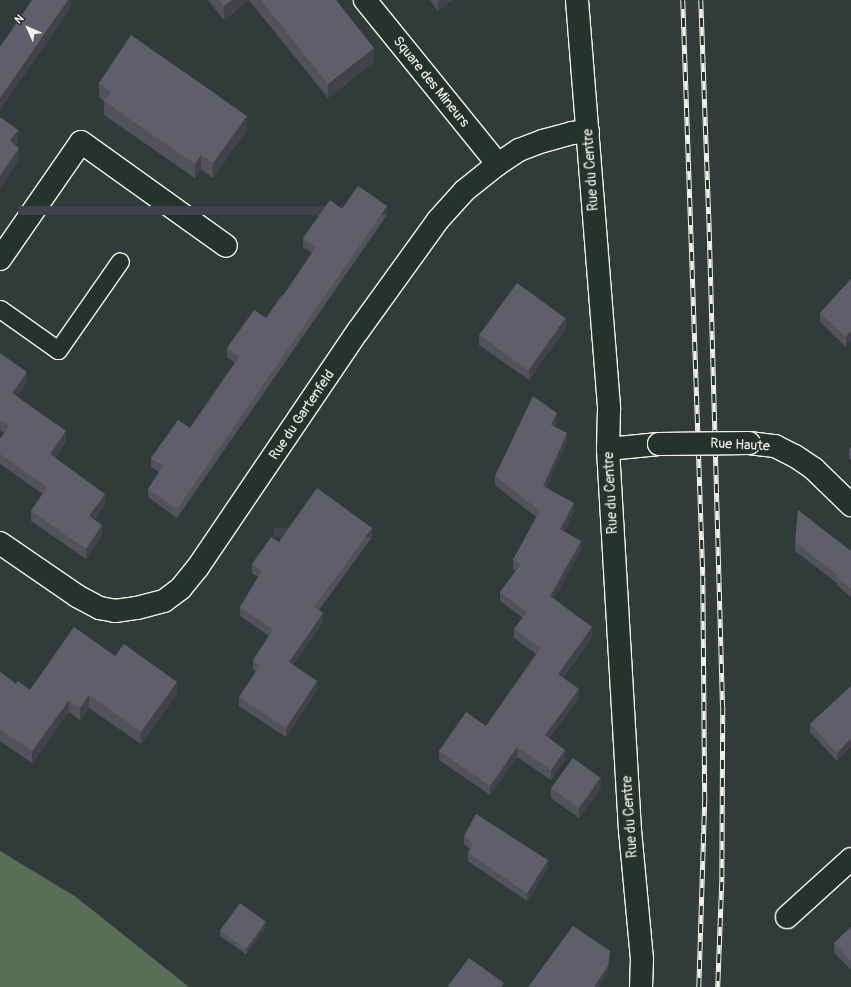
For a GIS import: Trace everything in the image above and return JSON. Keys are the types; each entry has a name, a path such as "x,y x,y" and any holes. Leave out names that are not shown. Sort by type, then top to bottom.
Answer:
{"street":[{"name":"Square des Mineurs","path":"365,0 498,164"},
{"name":"Rue du Centre","path":"576,0 588,131 609,409 608,449 630,830 642,960 641,987"},
{"name":"Rue du Gartenfeld","path":"0,543 77,596 100,608 116,611 137,608 164,601 181,588 198,567 358,331 438,220 464,191 498,164 519,150 542,141 572,133 588,131"},
{"path":"0,259 81,142 226,246"},
{"name":"Rue Haute","path":"608,449 659,444 749,443 775,446 795,456 814,469 851,505"},
{"path":"787,917 851,859"}],"lane":[{"path":"0,309 58,350 120,261"}],"green space":[{"path":"0,851 76,897 189,987 0,987"}],"building":[{"path":"32,0 68,0 0,98 0,47"},
{"path":"219,0 232,0 224,6"},
{"path":"261,0 336,0 374,48 328,84"},
{"path":"131,35 247,116 213,163 201,155 195,164 104,101 111,92 99,83"},
{"path":"0,117 18,130 10,141 19,148 0,176"},
{"path":"358,186 387,206 177,509 148,489 163,466 151,458 178,420 190,428 239,357 227,348 254,310 266,318 282,295 283,296 316,247 303,238 330,200 342,209"},
{"path":"851,279 851,331 846,337 820,313"},
{"path":"517,283 566,318 528,370 479,335"},
{"path":"0,353 27,372 12,393 66,431 50,454 105,494 89,516 102,525 86,549 31,511 47,487 0,454 0,439 9,426 0,420"},
{"path":"533,396 557,413 551,425 567,433 543,486 574,503 560,529 581,541 550,596 592,627 558,674 579,689 545,735 565,750 551,770 517,747 490,786 439,751 466,712 486,726 541,648 514,629 527,612 500,592 521,564 513,560 540,511 495,476"},
{"path":"317,488 372,528 314,607 323,613 289,662 317,681 286,728 239,697 260,665 253,660 273,630 240,607 262,571 252,564 271,537 279,542"},
{"path":"798,510 851,551 851,589 837,577 838,575 795,542"},
{"path":"74,627 115,656 124,644 177,682 141,732 89,695 80,708 69,700 32,751 0,729 0,672 16,684 18,681 30,690"},
{"path":"851,686 851,739 837,753 810,724"},
{"path":"573,758 601,778 579,808 551,788"},
{"path":"476,814 548,860 527,893 468,853 473,843 464,836"},
{"path":"240,903 266,922 246,949 220,931"},
{"path":"573,926 610,951 608,966 594,987 528,987"},
{"path":"851,927 851,961 834,943"},
{"path":"469,958 504,983 501,987 449,987 448,986"}],"railway":[{"path":"683,0 703,576 705,798 699,987"},
{"path":"701,0 709,214 723,706 722,882 718,987"}]}
